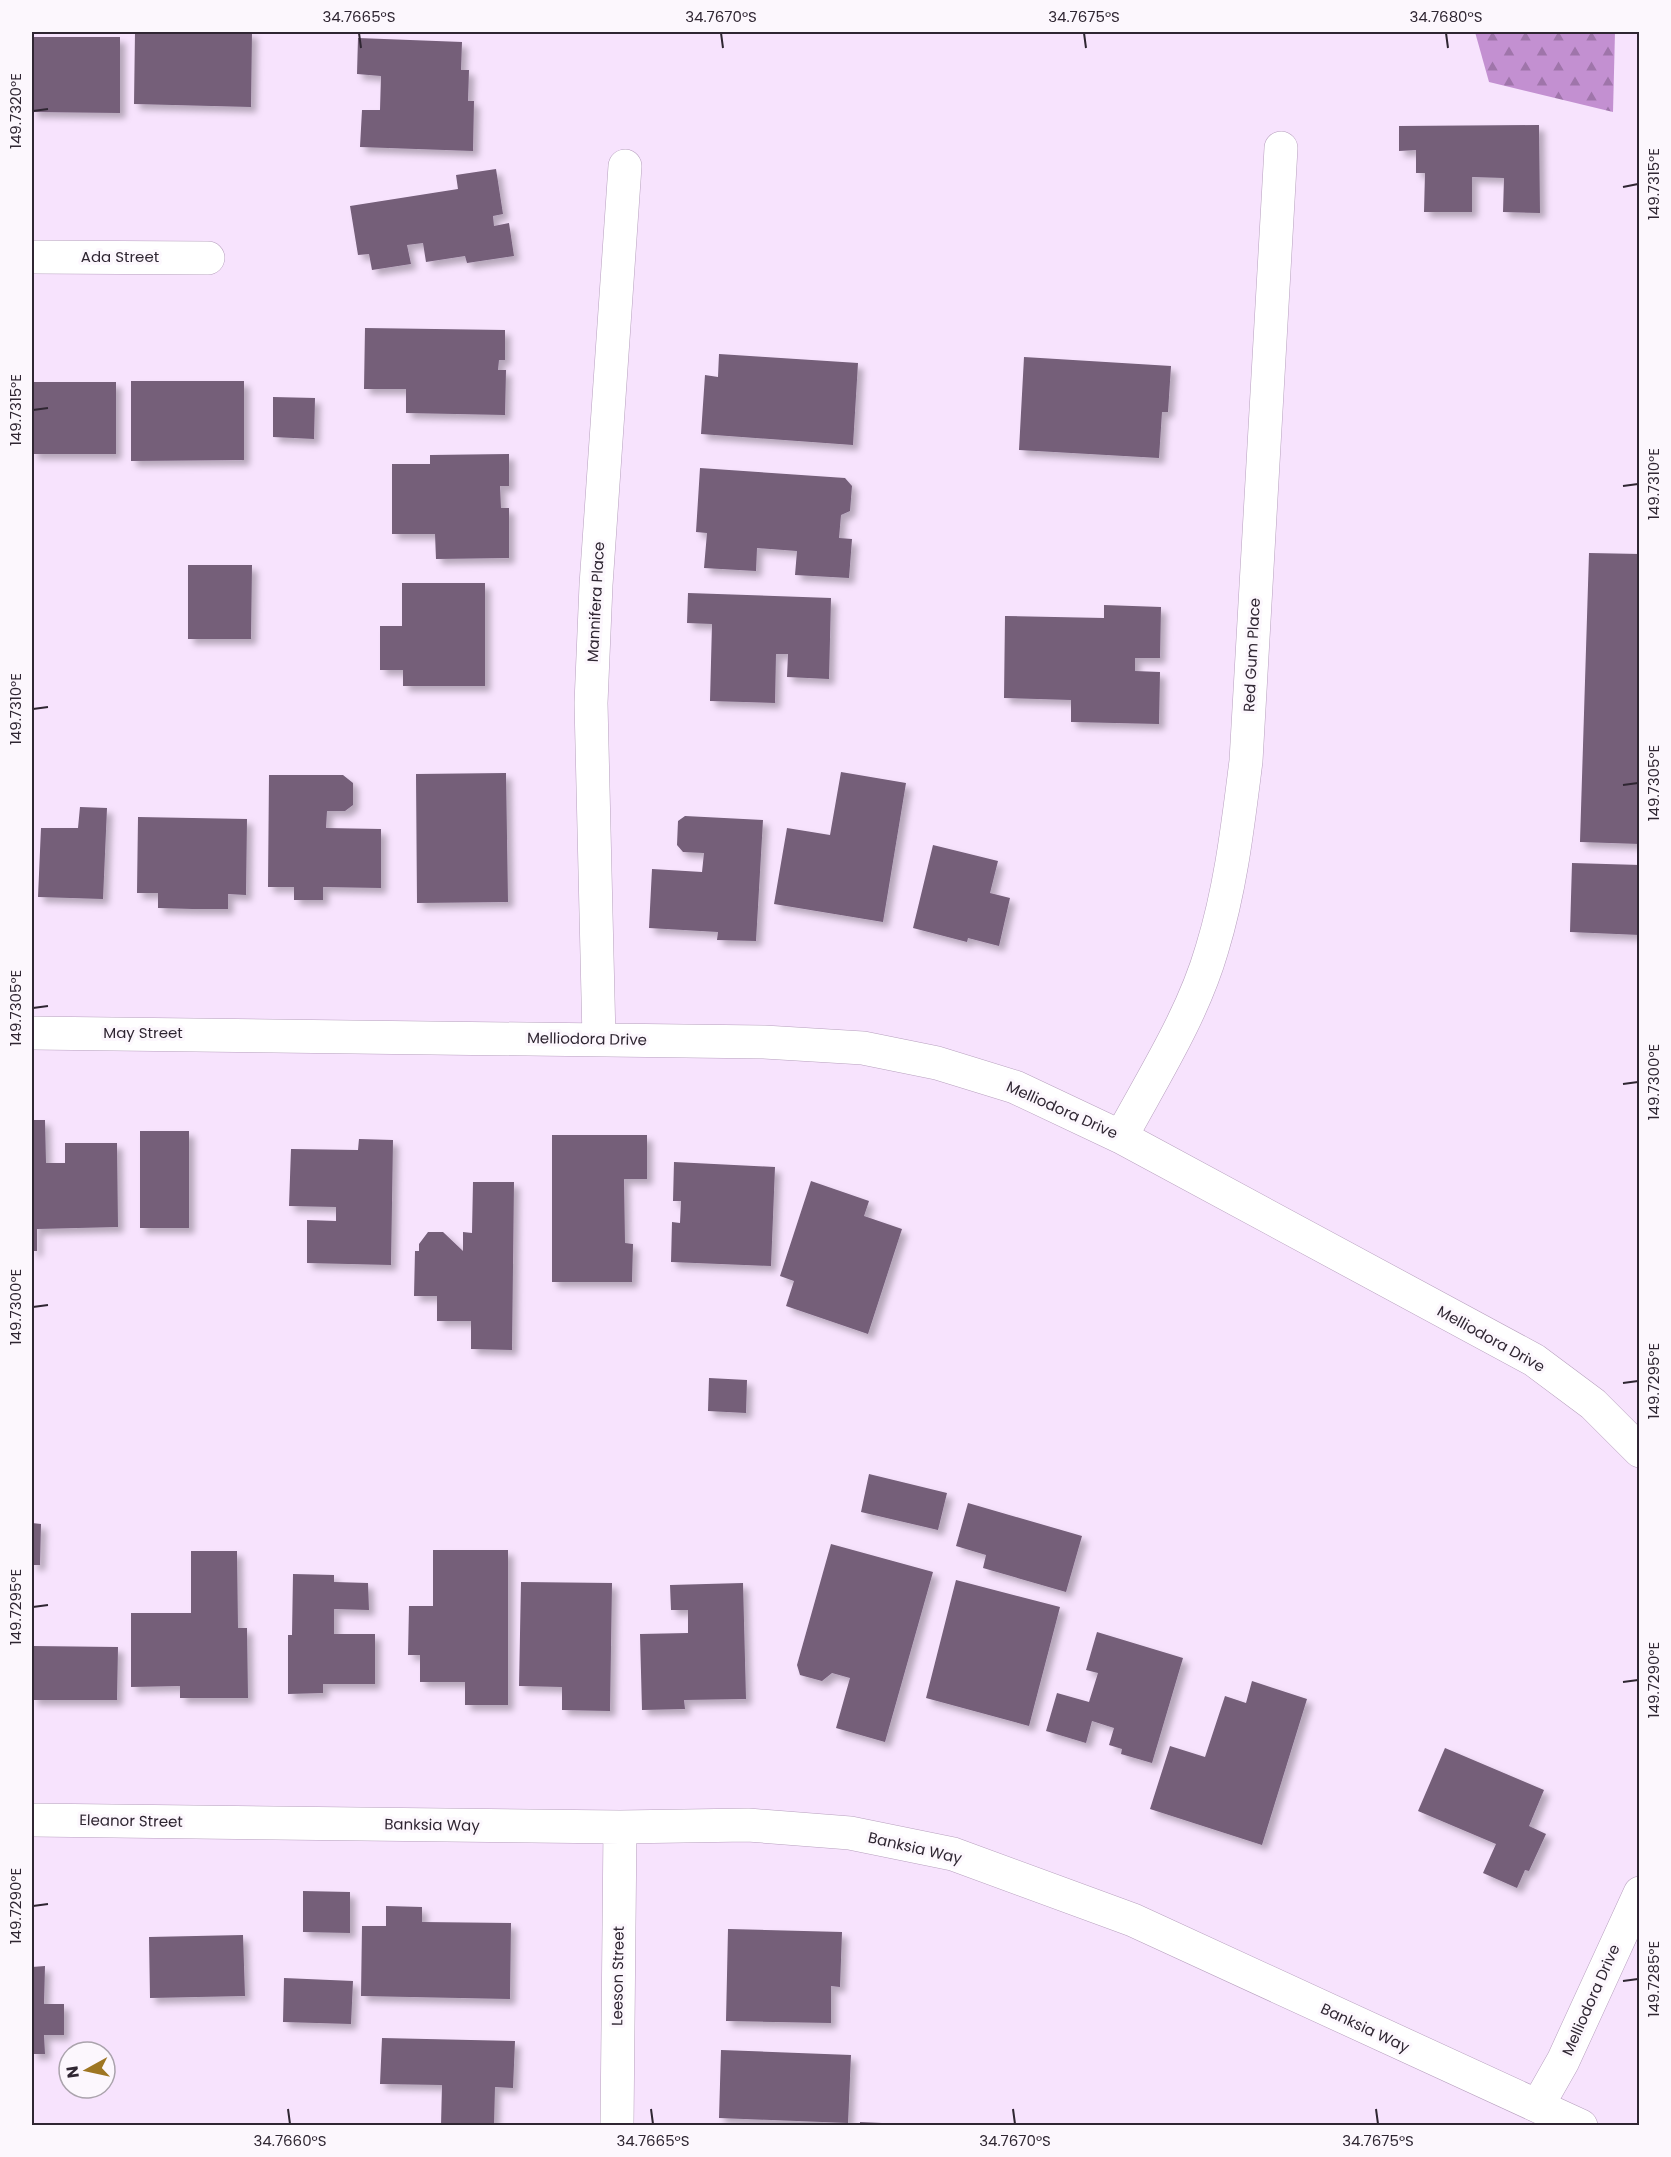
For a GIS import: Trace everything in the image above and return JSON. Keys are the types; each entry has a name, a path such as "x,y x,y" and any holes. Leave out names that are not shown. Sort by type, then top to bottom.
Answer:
{"street":[{"name":"Red Gum Place","path":"1121,1137 1178,1033 1208,961 1234,862 1246,761 1281,148"},
{"name":"Mannifera Place","path":"599,1039 591,703 597,574 625,166"},
{"name":"Ada Street","path":"32,257 208,258"},
{"name":"May Street","path":"32,1033 255,1034"},
{"name":"Melliodora Drive","path":"255,1034 765,1042 873,1050 937,1063 1015,1087 1121,1137 1534,1360 1593,1404 1639,1448"},
{"name":"Eleanor Street","path":"32,1820 231,1822"},
{"name":"Banksia Way","path":"231,1822 620,1827 748,1825 850,1833 953,1854 1133,1920 1472,2078 1538,2105 1581,2126"},
{"name":"Leeson Street","path":"617,2126 620,1827"},
{"name":"Melliodora Drive","path":"1538,2105 1563,2061 1640,1893"}],"green space":[{"path":"1475,32 1615,32 1613,112 1489,82"}],"building":[{"path":"135,32 252,32 251,107 134,104"},
{"path":"32,37 120,37 120,113 32,112"},
{"path":"358,38 462,42 461,70 469,70 468,101 474,101 473,151 360,147 362,110 380,110 381,76 357,74"},
{"path":"1539,125 1540,213 1503,212 1504,178 1472,177 1472,212 1424,212 1425,173 1416,173 1416,150 1399,151 1399,126"},
{"path":"496,169 503,214 493,216 494,226 509,223 514,256 467,263 465,256 426,262 423,243 407,245 411,264 372,270 369,254 358,255 350,206 458,189 456,175"},
{"path":"365,328 505,330 505,360 499,360 498,370 506,370 505,415 406,413 406,389 364,389"},
{"path":"719,354 858,363 853,445 701,434 705,375 718,377"},
{"path":"1024,357 1171,366 1168,412 1162,412 1159,458 1019,450"},
{"path":"131,381 244,381 244,460 131,461"},
{"path":"32,382 116,382 116,454 32,454"},
{"path":"273,397 315,398 314,439 273,437"},
{"path":"509,454 509,486 500,486 501,508 509,508 509,558 436,559 435,534 392,534 392,464 430,464 430,455"},
{"path":"700,468 845,478 852,486 850,511 841,515 839,538 852,539 849,578 795,575 797,551 757,548 756,571 704,568 707,533 696,532"},
{"path":"1589,553 1640,554 1640,844 1580,842"},
{"path":"188,565 252,565 251,639 188,639"},
{"path":"402,583 485,583 485,686 403,686 403,670 380,670 380,626 402,626"},
{"path":"688,593 831,598 829,679 787,677 788,654 776,654 775,703 710,701 712,624 687,623"},
{"path":"1104,605 1161,607 1160,658 1135,658 1135,671 1160,672 1159,724 1071,722 1071,700 1004,698 1005,616 1104,618"},
{"path":"841,772 906,783 883,922 774,904 787,828 830,835"},
{"path":"506,773 508,902 417,903 416,774"},
{"path":"269,775 343,775 353,783 353,805 345,811 327,811 326,828 381,829 381,888 323,887 323,900 294,900 294,887 268,887"},
{"path":"80,807 107,808 103,899 38,897 41,828 78,828"},
{"path":"685,816 763,820 756,941 717,940 718,932 649,928 652,869 702,872 704,853 683,852 677,845 678,821"},
{"path":"138,817 247,819 246,895 228,894 228,909 193,909 158,908 158,893 137,893"},
{"path":"933,845 998,861 990,893 1010,898 999,946 968,938 967,942 913,928"},
{"path":"1572,863 1640,865 1640,935 1570,932"},
{"path":"32,1120 45,1120 46,1163 65,1163 65,1143 117,1143 118,1227 37,1229 37,1251 32,1251"},
{"path":"140,1131 189,1131 189,1228 140,1228"},
{"path":"552,1135 647,1135 647,1179 624,1179 625,1243 633,1244 632,1282 552,1282"},
{"path":"359,1139 393,1140 391,1265 307,1263 307,1220 336,1221 336,1207 289,1206 291,1149 358,1150"},
{"path":"674,1162 775,1167 771,1266 671,1262 672,1222 680,1223 681,1201 673,1201"},
{"path":"811,1181 869,1201 864,1216 902,1229 868,1334 786,1306 794,1281 780,1276"},
{"path":"473,1182 514,1182 512,1350 471,1349 471,1321 437,1321 437,1296 414,1296 415,1251 419,1251 419,1244 428,1232 443,1232 463,1251 463,1232 472,1233"},
{"path":"709,1378 747,1380 746,1413 708,1411"},
{"path":"869,1474 947,1493 938,1530 861,1512"},
{"path":"968,1503 1082,1536 1066,1592 983,1568 986,1555 956,1546"},
{"path":"32,1523 41,1524 40,1565 32,1565"},
{"path":"831,1544 933,1572 885,1742 836,1728 850,1678 832,1673 822,1681 800,1675 797,1665"},
{"path":"433,1550 508,1550 508,1705 465,1705 465,1682 420,1682 420,1655 408,1655 409,1606 433,1606"},
{"path":"191,1551 237,1551 238,1628 247,1628 248,1698 180,1698 180,1686 131,1687 131,1613 191,1613"},
{"path":"293,1574 334,1575 334,1582 368,1583 369,1610 334,1609 334,1634 375,1634 375,1684 323,1684 323,1693 288,1694 288,1635 292,1635"},
{"path":"956,1580 1060,1607 1029,1726 926,1698"},
{"path":"521,1582 612,1583 610,1711 562,1710 562,1687 519,1686"},
{"path":"743,1583 746,1699 684,1700 685,1709 642,1710 640,1634 688,1633 688,1610 671,1610 670,1585"},
{"path":"1097,1632 1183,1658 1152,1763 1121,1754 1122,1749 1109,1745 1114,1728 1092,1721 1086,1743 1046,1731 1057,1693 1089,1702 1098,1673 1086,1670"},
{"path":"32,1646 118,1647 117,1700 32,1700"},
{"path":"1252,1681 1307,1699 1262,1845 1150,1809 1170,1746 1205,1757 1225,1696 1246,1703"},
{"path":"1445,1748 1544,1790 1529,1826 1546,1834 1529,1871 1525,1870 1517,1888 1483,1873 1496,1844 1418,1811"},
{"path":"303,1891 350,1892 350,1933 303,1932"},
{"path":"386,1906 422,1907 422,1922 511,1923 510,1999 361,1996 362,1926 386,1926"},
{"path":"728,1929 842,1932 840,1987 831,1986 831,2023 726,2021"},
{"path":"243,1935 245,1996 150,1998 149,1937"},
{"path":"45,1966 44,2004 64,2004 64,2035 44,2035 45,2054 32,2054 32,1967"},
{"path":"284,1978 353,1981 351,2024 283,2022"},
{"path":"382,2038 515,2041 513,2088 495,2087 494,2126 441,2126 442,2085 380,2084"},
{"path":"721,2050 851,2055 848,2123 719,2118"},
{"path":"860,2122 904,2124 904,2126 860,2126"}]}
